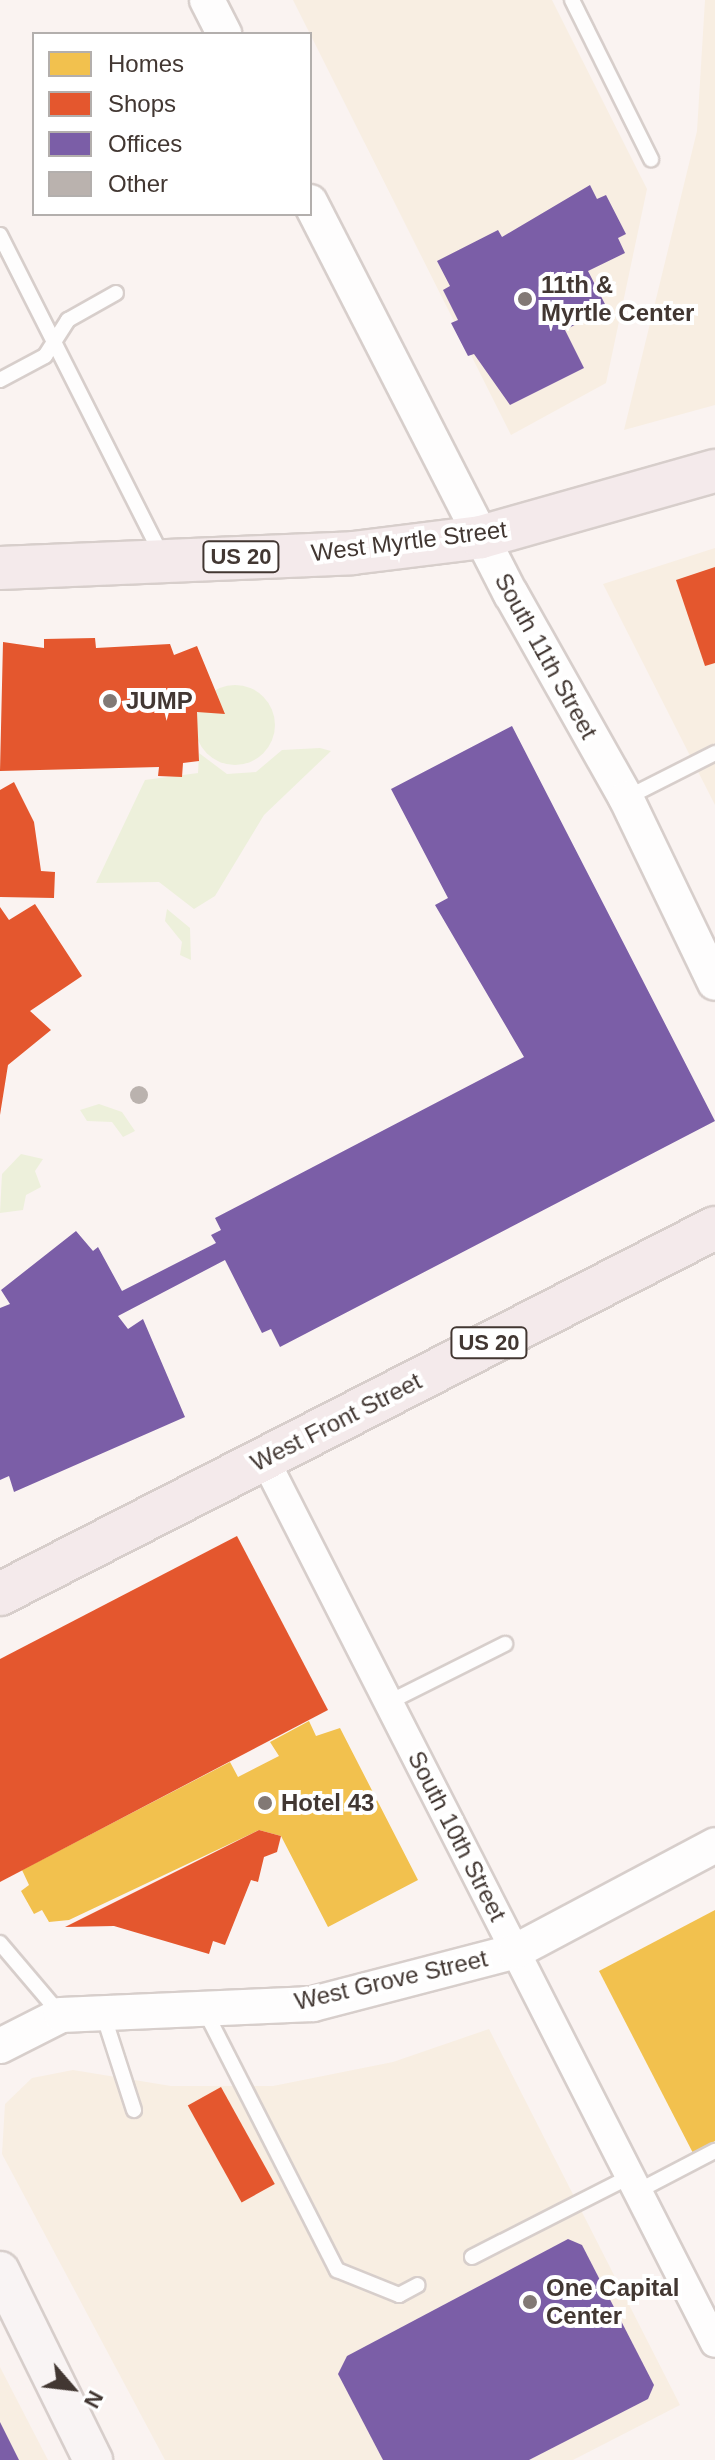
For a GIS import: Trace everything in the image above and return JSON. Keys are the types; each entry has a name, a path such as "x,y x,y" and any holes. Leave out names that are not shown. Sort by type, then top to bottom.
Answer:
{"main road":[{"name":"West Myrtle Street","path":"0,568 353,553 481,537 715,471"},
{"name":"West Front Street","path":"0,1594 715,1228"},
{"path":"0,2271 93,2460"}],"street":[{"path":"207,0 223,32"},
{"name":"South 11th Street","path":"312,206 481,537 626,798 715,983"},
{"name":"South 10th Street","path":"264,1458 715,2343"},
{"name":"West Grove Street","path":"0,2046 61,2015 313,2004 516,1951 715,1845"}],"lane":[{"path":"572,0 651,159"},
{"path":"0,235 164,560"},
{"path":"0,380 45,356 68,320 116,293"},
{"path":"626,798 715,753"},
{"path":"389,1702 505,1644"},
{"path":"0,1943 61,2015"},
{"path":"204,2009 337,2270 399,2295 418,2285"},
{"path":"103,2014 134,2110"},
{"path":"472,2257 715,2151"}],"shaded area":[{"path":"293,0 552,0 647,189 606,383 511,435 312,38 312,32 309,32"},
{"path":"705,0 715,0 715,405 624,430 697,131"},
{"path":"715,548 715,805 603,584"},
{"path":"489,2029 680,2405 573,2460 165,2460 2,2154 5,2104 32,2078 73,2070 171,2086 273,2086 393,2062"},
{"path":"0,2367 48,2460 0,2460"}],"green space":[{"path":"235,685 250,688 263,697 272,710 275,725 272,740 263,753 250,762 235,765 220,762 207,753 198,740 195,725 198,710 207,697 220,688"},
{"path":"320,748 331,751 264,815 215,896 194,909 159,882 96,883 145,780 198,773 199,753 227,774 256,772 282,750"},
{"path":"167,909 190,928 191,960 180,955 182,942 165,921"},
{"path":"99,1104 122,1112 135,1131 123,1137 112,1122 87,1121 80,1110"},
{"path":"21,1154 43,1159 35,1171 41,1187 26,1195 23,1210 0,1213 2,1174"}],"building: Homes":[{"name":"Hotel 43","path":"309,1721 316,1736 340,1728 418,1880 328,1927 281,1836 259,1830 69,1920 49,1922 42,1910 34,1914 21,1891 29,1885 22,1870 230,1762 238,1777 279,1756 270,1742"},
{"path":"715,1910 715,2141 693,2153 599,1971"}],"building: Shops":[{"path":"715,567 715,663 705,666 676,580"},
{"name":"JUMP","path":"95,638 96,648 170,644 174,655 197,646 225,714 197,712 199,761 183,763 182,777 158,776 159,767 0,771 3,642 44,648 44,639"},
{"path":"14,782 34,822 41,871 55,872 54,898 0,897 0,790"},
{"path":"35,904 82,976 30,1011 51,1030 8,1065 0,1115 0,907 9,920"},
{"path":"237,1536 328,1710 0,1882 0,1659"},
{"path":"259,1830 281,1836 277,1852 264,1857 258,1882 251,1880 225,1945 213,1941 209,1954 114,1926 65,1927"},
{"path":"221,2087 275,2184 242,2203 188,2105"}],"building: Offices":[{"name":"11th & Myrtle Center","path":"590,185 597,199 606,195 626,234 618,238 625,253 588,271 607,308 565,330 584,368 510,405 474,354 468,356 451,323 458,320 443,290 450,286 437,261 498,230 502,237"},
{"path":"512,726 715,1121 280,1347 271,1329 262,1333 225,1260 118,1316 128,1329 143,1319 185,1417 14,1492 9,1476 0,1480 0,1308 10,1304 1,1290 76,1231 93,1251 98,1247 122,1291 216,1243 211,1235 221,1230 215,1218 524,1057 435,905 448,898 391,789"},
{"name":"One Capital Center","path":"568,2239 582,2245 654,2385 648,2399 529,2460 383,2460 338,2374 347,2356"},
{"path":"0,2422 19,2460 0,2460"}],"building: Other":[{"path":"135,1086 143,1086 148,1095 146,1102 135,1104 130,1099 130,1091"}],"place":[{"name":"11th & Myrtle Center","path":"525,299"},
{"name":"JUMP","path":"110,701"},
{"name":"Hotel 43","path":"265,1803"},
{"name":"One Capital Center","path":"530,2302"}]}
